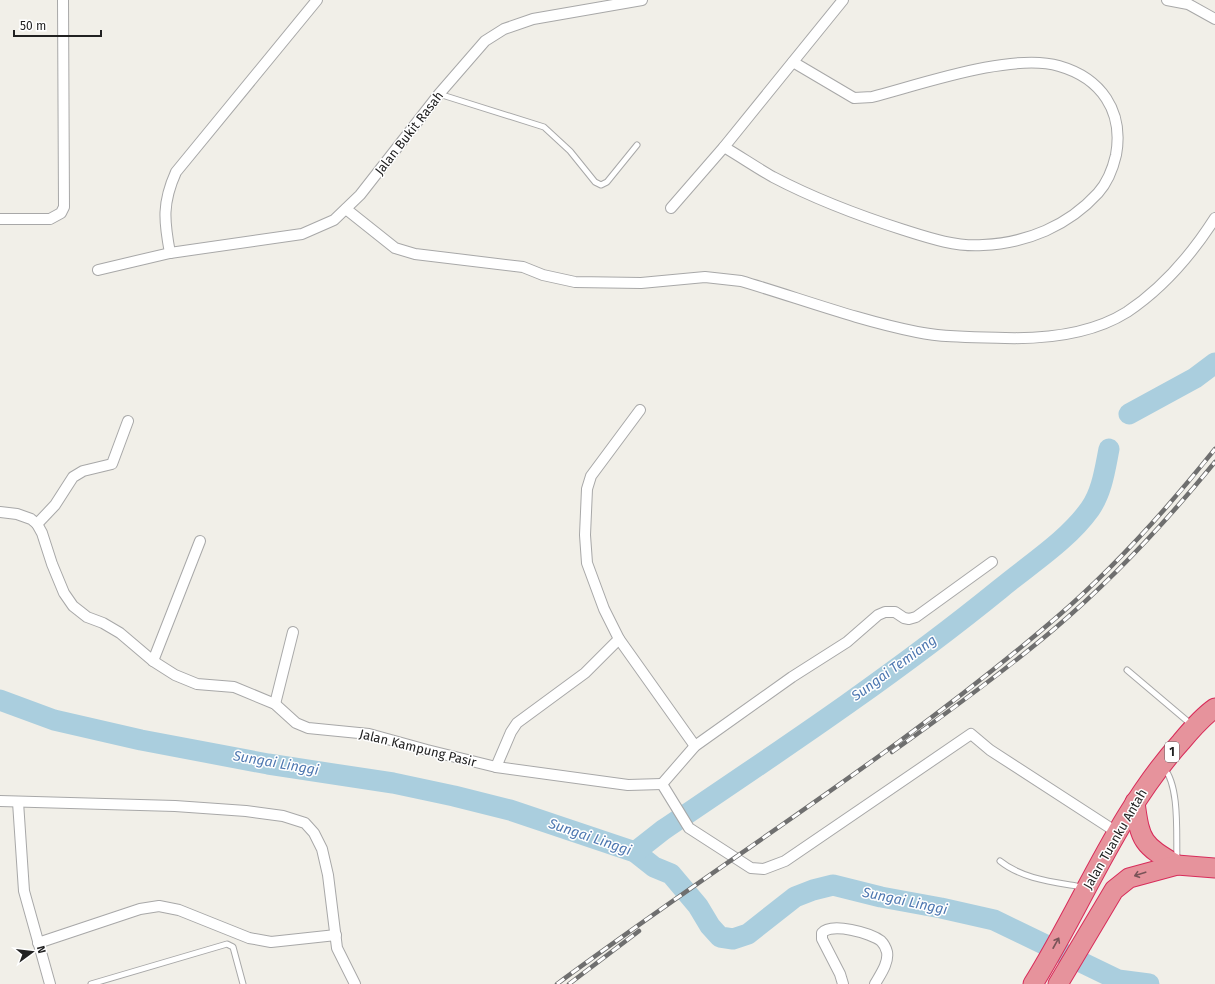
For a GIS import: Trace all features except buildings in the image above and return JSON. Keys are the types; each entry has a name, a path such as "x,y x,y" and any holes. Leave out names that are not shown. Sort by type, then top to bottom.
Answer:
{"highway":[{"name":"Jalan Tuanku Antah","path":"1035,980 1135,802 1161,764 1194,727 1215,708"},
{"path":"1135,802 1137,821 1142,838 1152,850 1177,864 1215,868"},
{"name":"Jalan Tuanku Antah","path":"1058,984 1114,890 1129,878 1177,864"}],"street":[{"path":"0,219 50,219 61,213 64,207 63,0"},
{"path":"170,252 164,215 165,203 169,188 176,172 317,0"},
{"name":"Jalan Bukit Rasah","path":"98,270 170,252 302,234 334,220 360,195 439,94 485,41 504,29 533,19 642,0"},
{"path":"671,208 724,147 843,0"},
{"path":"1167,0 1188,4 1215,19"},
{"path":"724,147 772,176 880,223 938,241 981,245 1014,242 1047,230 1077,213 1099,192 1113,167 1118,142 1116,118 1106,98 1095,85 1078,73 1058,65 1037,62 1010,64 978,70 872,97 854,98 793,62"},
{"path":"346,209 395,248 415,254 523,267 543,275 575,282 623,284 705,277 723,278 741,281 864,318 917,332 940,336 1032,339 1064,335 1094,326 1126,312 1156,289 1184,262 1215,218"},
{"path":"640,410 592,476 587,489 585,534 587,563 604,608 619,639 695,746"},
{"path":"0,512 17,514 31,519 37,524 55,505 73,477 83,472 112,464 128,421"},
{"name":"Jalan Kampung Pasir","path":"37,524 42,533 52,564 64,593 73,606 87,617 104,623 153,661 175,675 197,684 234,687 275,704 296,723 308,728 369,734 496,767 628,785 662,784"},
{"path":"153,661 200,541"},
{"path":"992,562 916,617 909,619 904,618 894,612 885,612 878,615 847,642 792,677 695,746 662,784 689,828 751,868 764,869 785,861 971,734 990,750 1118,832"},
{"path":"275,704 293,632"},
{"path":"496,767 511,732 517,723 585,674 619,639"},
{"path":"0,801 175,806 246,811 284,816 305,823 314,833 322,849 328,875 337,948 355,984"},
{"path":"18,802 24,891 50,984"},
{"path":"38,942 140,909 159,906 179,910 249,938 271,942 336,935"},
{"path":"843,984 840,974 822,939 822,933 825,930 840,927 874,938 884,945 887,952 886,964 875,984"}],"lane":[{"path":"439,94 544,127 570,151 595,182 601,185 607,182 637,145"},
{"path":"1127,670 1194,727"},
{"path":"1161,764 1169,774 1174,791 1177,864"},
{"path":"1000,861 1007,866 1031,877 1084,893"},
{"path":"92,984 227,944 233,947 243,984"}],"waterway":[{"name":"Sungai Temiang","path":"1129,414 1195,378 1215,363"},
{"name":"Sungai Temiang","path":"635,852 663,830 792,743 918,653 1048,552 1081,521 1090,509 1102,480 1109,449"},
{"name":"Sungai Linggi","path":"0,700 54,720 141,740 268,764 393,783 510,810 635,852 654,867 671,874 698,906 710,926 720,937 733,939 748,934 795,897 813,890 833,885 881,897 994,920 1118,980 1149,984"}],"railway":[{"path":"557,984 620,938 874,760 997,666 1057,617 1120,558 1178,494 1215,449"},
{"path":"892,752 954,708 1034,646 1075,611 1097,591 1158,528 1215,462"},
{"path":"569,984 639,931"}]}
